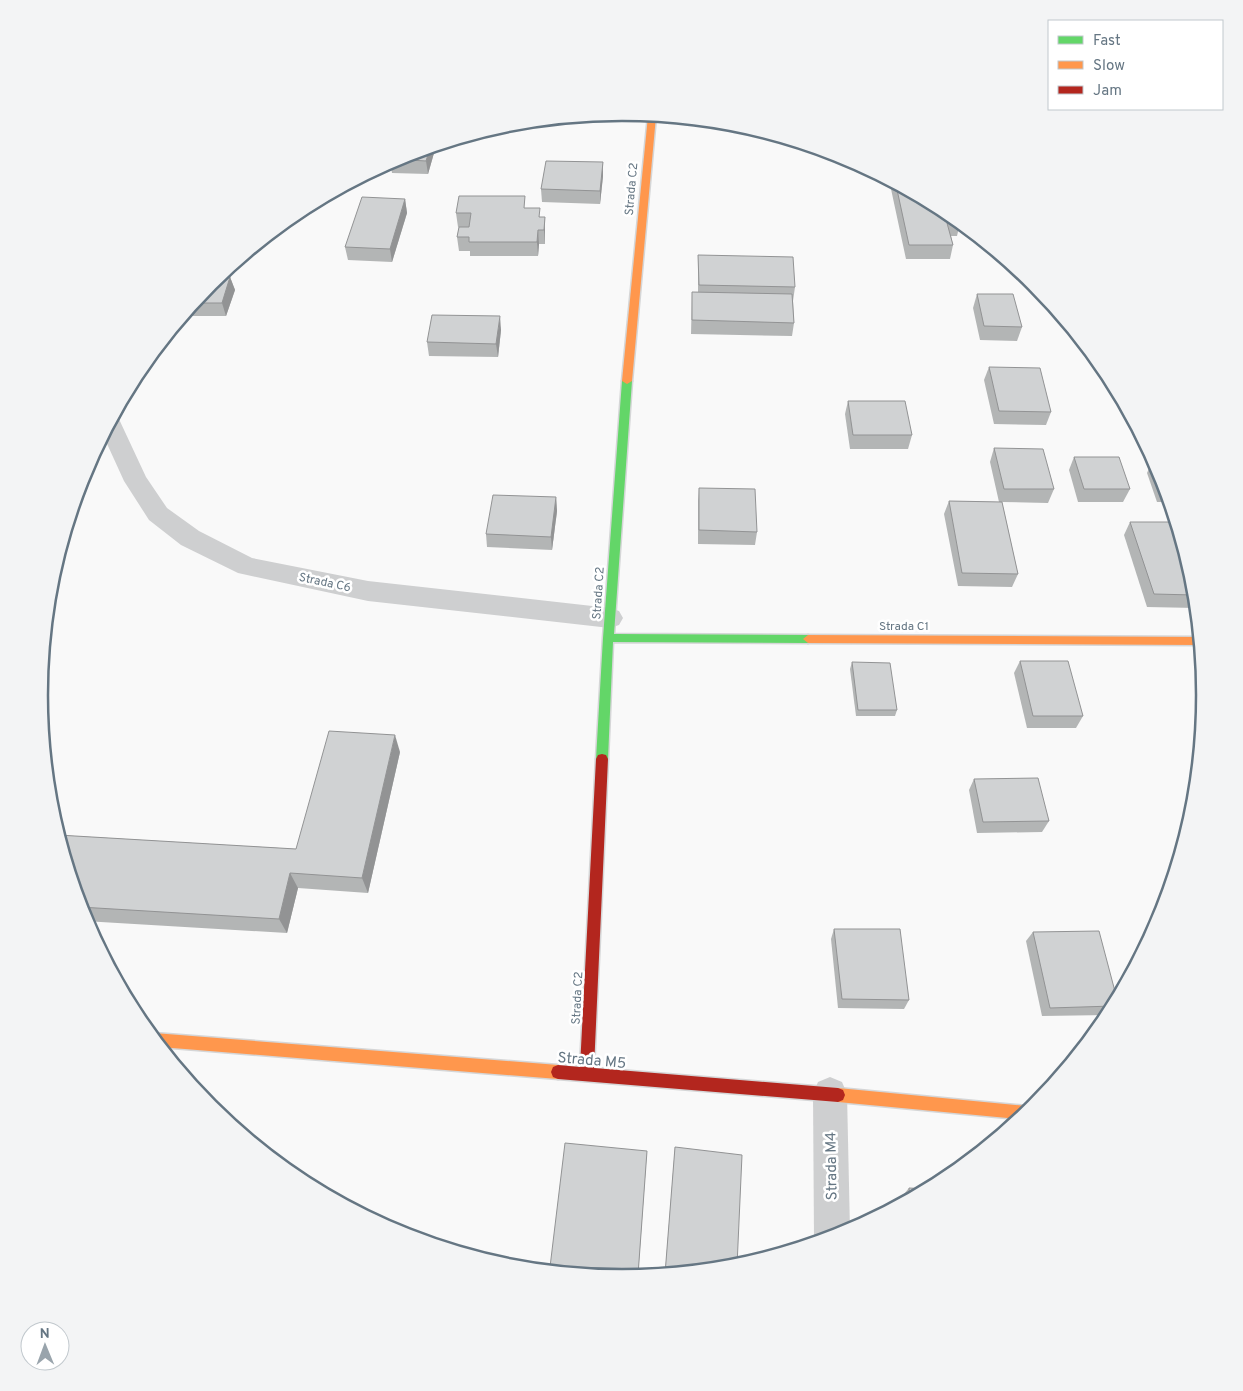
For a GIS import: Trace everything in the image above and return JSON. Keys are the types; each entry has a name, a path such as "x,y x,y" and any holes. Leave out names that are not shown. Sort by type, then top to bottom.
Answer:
{"street":[{"name":"Strada C2","path":"587,1074 609,628 629,354 651,123"},
{"name":"Strada C6","path":"113,430 136,482 158,514 190,538 247,566 368,592 609,628"},
{"name":"Strada C1","path":"609,628 1193,641"},
{"name":"Strada M5","path":"163,1041 830,1094 1016,1112"},
{"name":"Strada M4","path":"830,1094 832,1229"}],"building":[{"path":"428,155 426,161 415,160"},
{"path":"546,161 603,162 600,191 541,189"},
{"path":"898,192 947,223 953,245 909,245"},
{"path":"459,196 525,196 524,208 540,208 539,217 545,217 544,230 538,230 537,242 469,242 469,237 457,237 459,227 469,227 471,213 456,213"},
{"path":"362,197 405,199 390,249 345,247"},
{"path":"698,255 793,257 795,287 699,285"},
{"path":"230,277 222,303 203,303"},
{"path":"692,292 792,294 794,323 692,320"},
{"path":"977,294 1013,294 1022,327 984,326"},
{"path":"432,315 500,316 496,344 427,342"},
{"path":"989,367 1040,368 1051,412 999,411"},
{"path":"848,401 905,401 912,435 853,435"},
{"path":"994,448 1043,449 1054,489 1004,489"},
{"path":"1074,457 1119,457 1130,489 1084,489"},
{"path":"699,488 755,489 757,532 699,530"},
{"path":"493,495 556,497 551,537 486,534"},
{"path":"949,501 1002,502 1018,574 962,573"},
{"path":"1130,522 1168,522 1176,547 1186,595 1154,594"},
{"path":"1020,661 1068,661 1083,716 1033,716"},
{"path":"852,662 890,663 897,710 858,710"},
{"path":"329,731 395,735 362,878 290,873 279,919 88,907 65,835 296,849"},
{"path":"1038,778 1049,821 983,822 974,779"},
{"path":"834,929 900,929 909,1000 842,999"},
{"path":"1099,931 1115,990 1104,1006 1050,1008 1033,932"},
{"path":"565,1143 647,1151 638,1269 622,1270 550,1265"},
{"path":"675,1147 742,1155 737,1257 696,1265 666,1267"}],"traffic: fast":[{"path":"602,759 608,638 627,381"},
{"path":"608,638 808,639"}],"traffic: slow":[{"path":"627,381 651,123"},
{"path":"808,639 1193,641"},
{"path":"163,1041 558,1072"},
{"path":"838,1095 1016,1112"}],"traffic: jam":[{"path":"587,1074 602,759"},
{"path":"558,1072 838,1095"}]}
